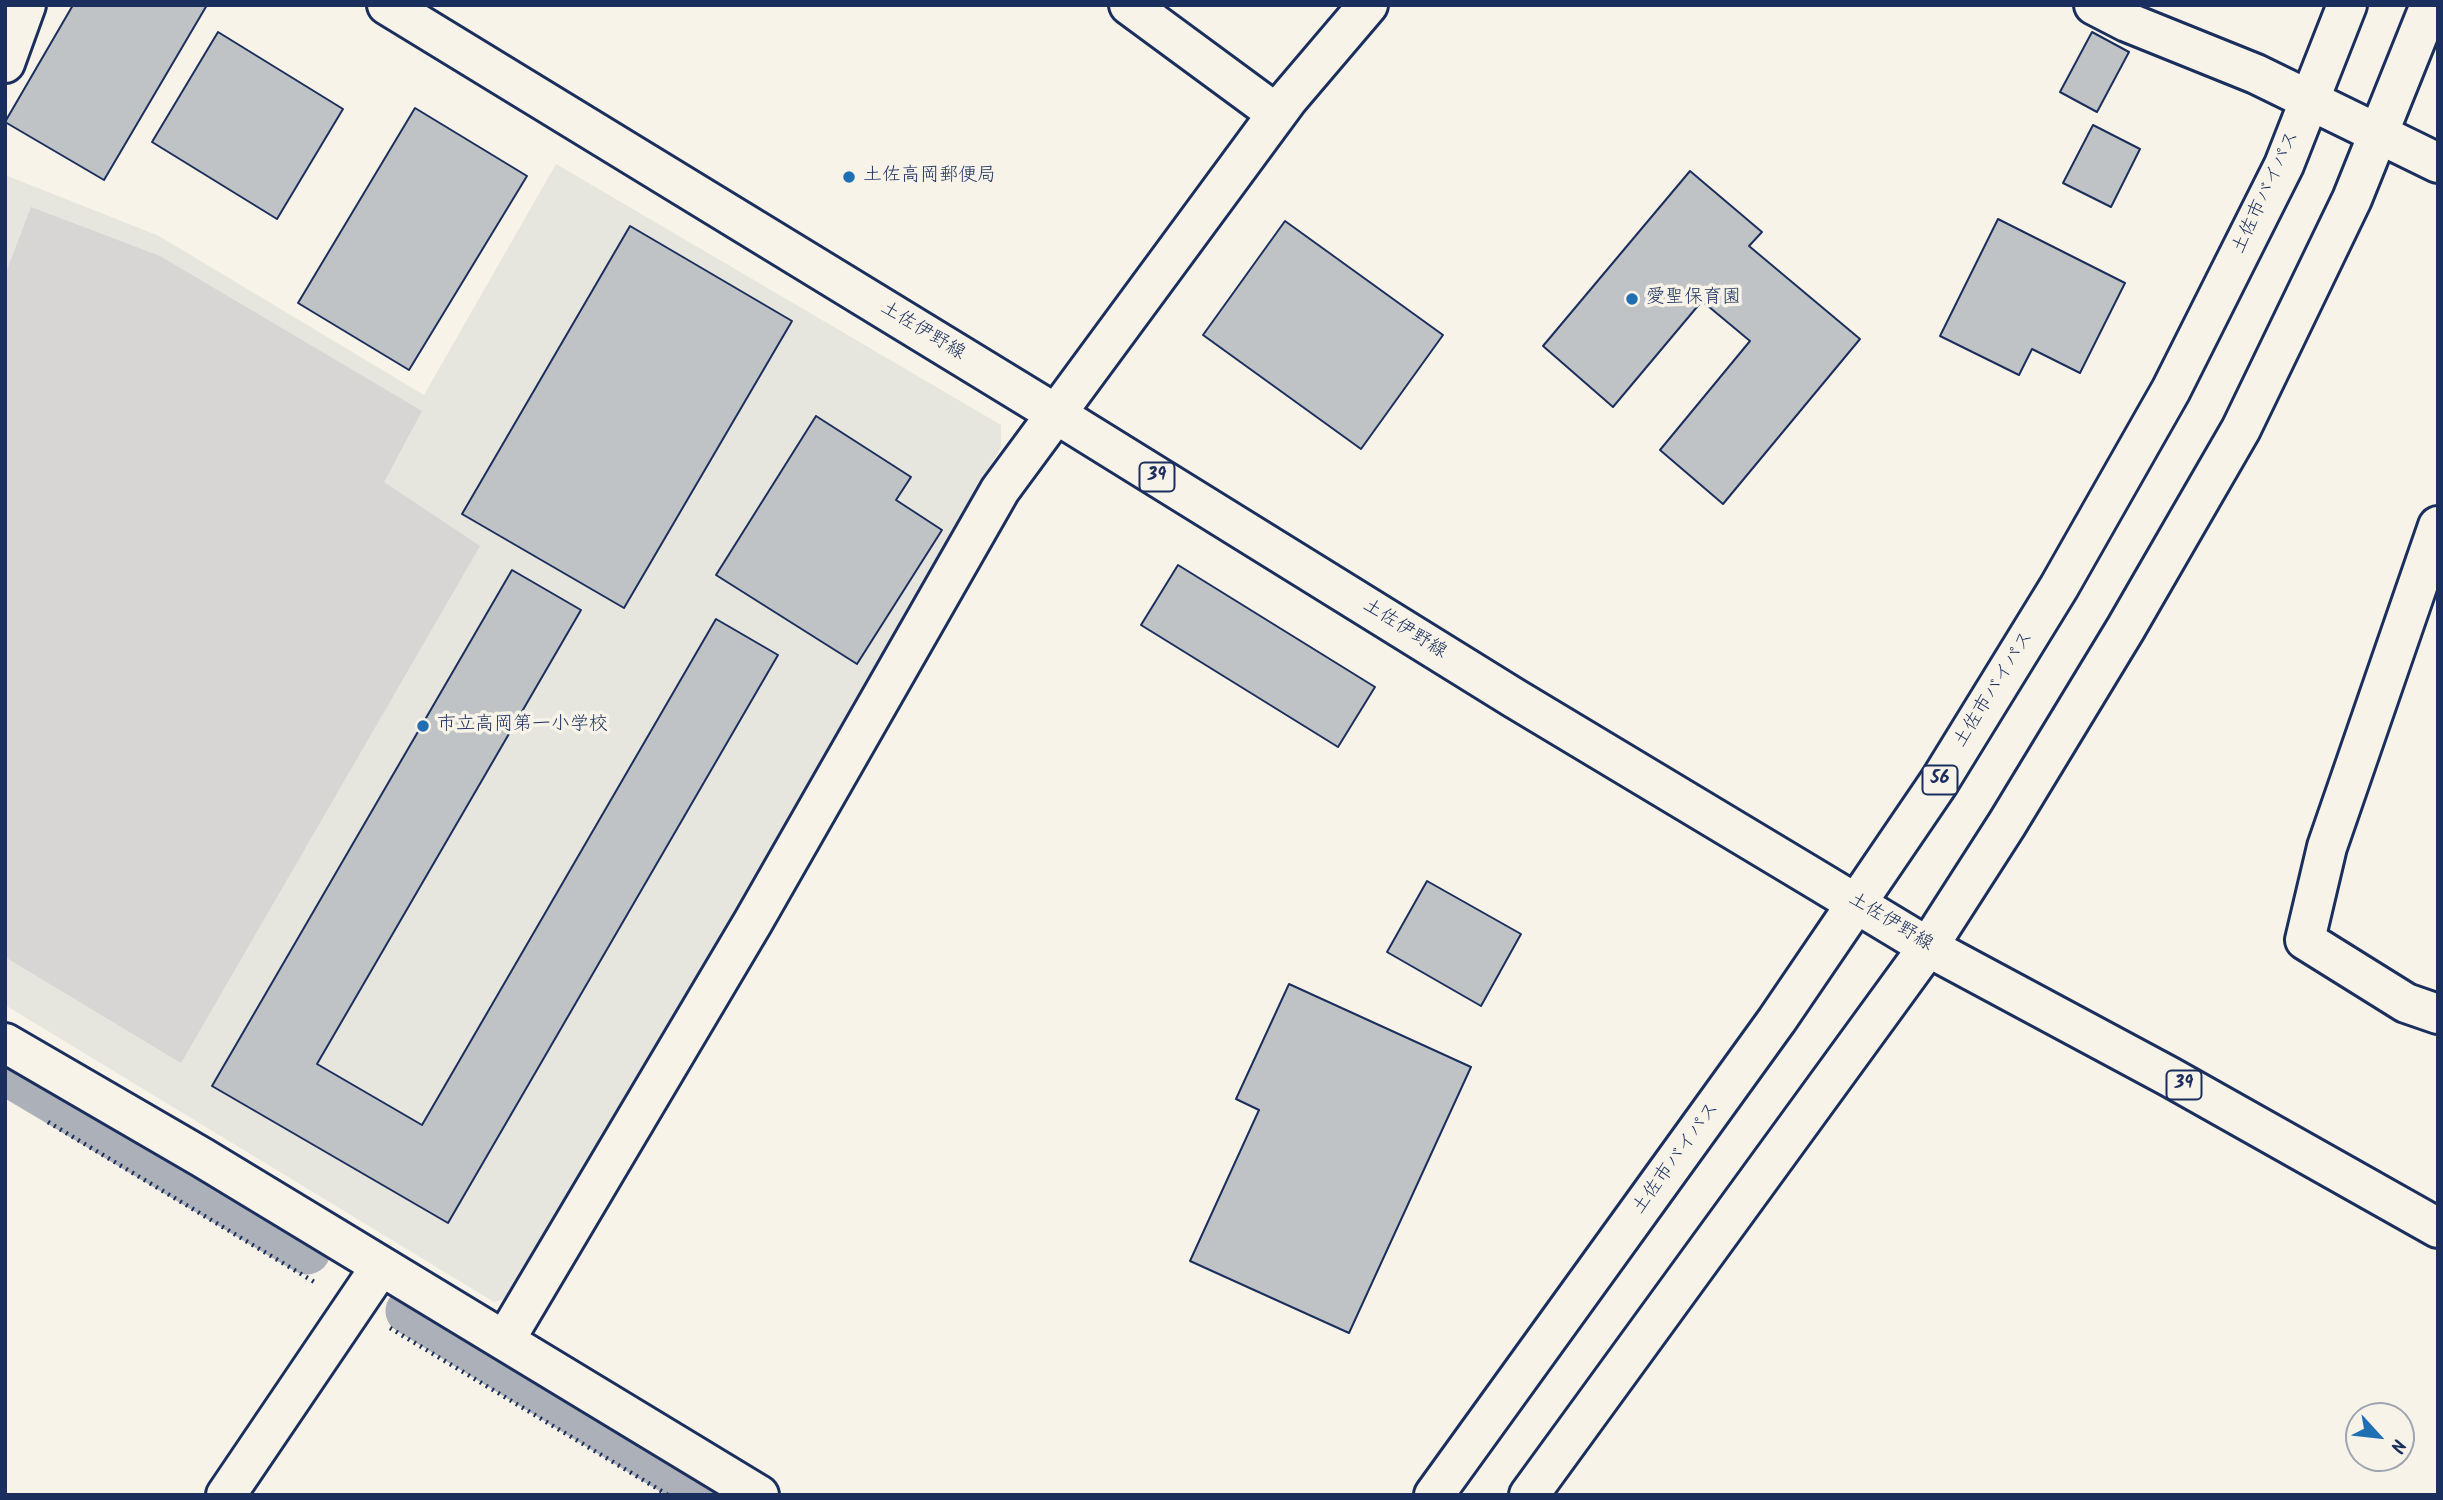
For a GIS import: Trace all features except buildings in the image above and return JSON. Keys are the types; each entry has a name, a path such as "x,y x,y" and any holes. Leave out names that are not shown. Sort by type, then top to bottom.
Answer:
{"main road":[{"path":"5,63 26,5"},
{"name":"土佐伊野線","path":"387,5 1514,698 1928,947 2170,1077 2438,1227"},
{"path":"1129,5 1277,114"},
{"path":"505,1340 753,922 1000,489 1277,114 1368,5"},
{"path":"2094,5 2127,22 2256,74 2438,163"},
{"name":"土佐市バイパス","path":"1434,1495 1769,1032 1939,782 2052,598 2171,390 2284,164 2347,5"},
{"path":"1529,1495 1928,947 2007,824 2126,628 2241,429 2353,199 2430,5"},
{"path":"2438,526 2327,847 2305,940 2406,1003 2438,1014"},
{"path":"5,1043 505,1340 759,1495"},
{"path":"226,1495 381,1266"}],"shaded area":[{"name":"市立高岡第一小学校","path":"556,164 1001,425 1001,447 511,1297 494,1302 5,1005 5,175 159,236 424,395"},
{"path":"31,207 160,256 422,411 384,482 480,546 181,1063 5,957 5,275"}],"waterway":[{"path":"5,1071 307,1251"},
{"path":"409,1311 711,1495"}],"place":[{"name":"土佐高岡郵便局","path":"849,177"},
{"name":"愛聖保育園","path":"1632,299"},
{"name":"市立高岡第一小学校","path":"423,726"}]}
